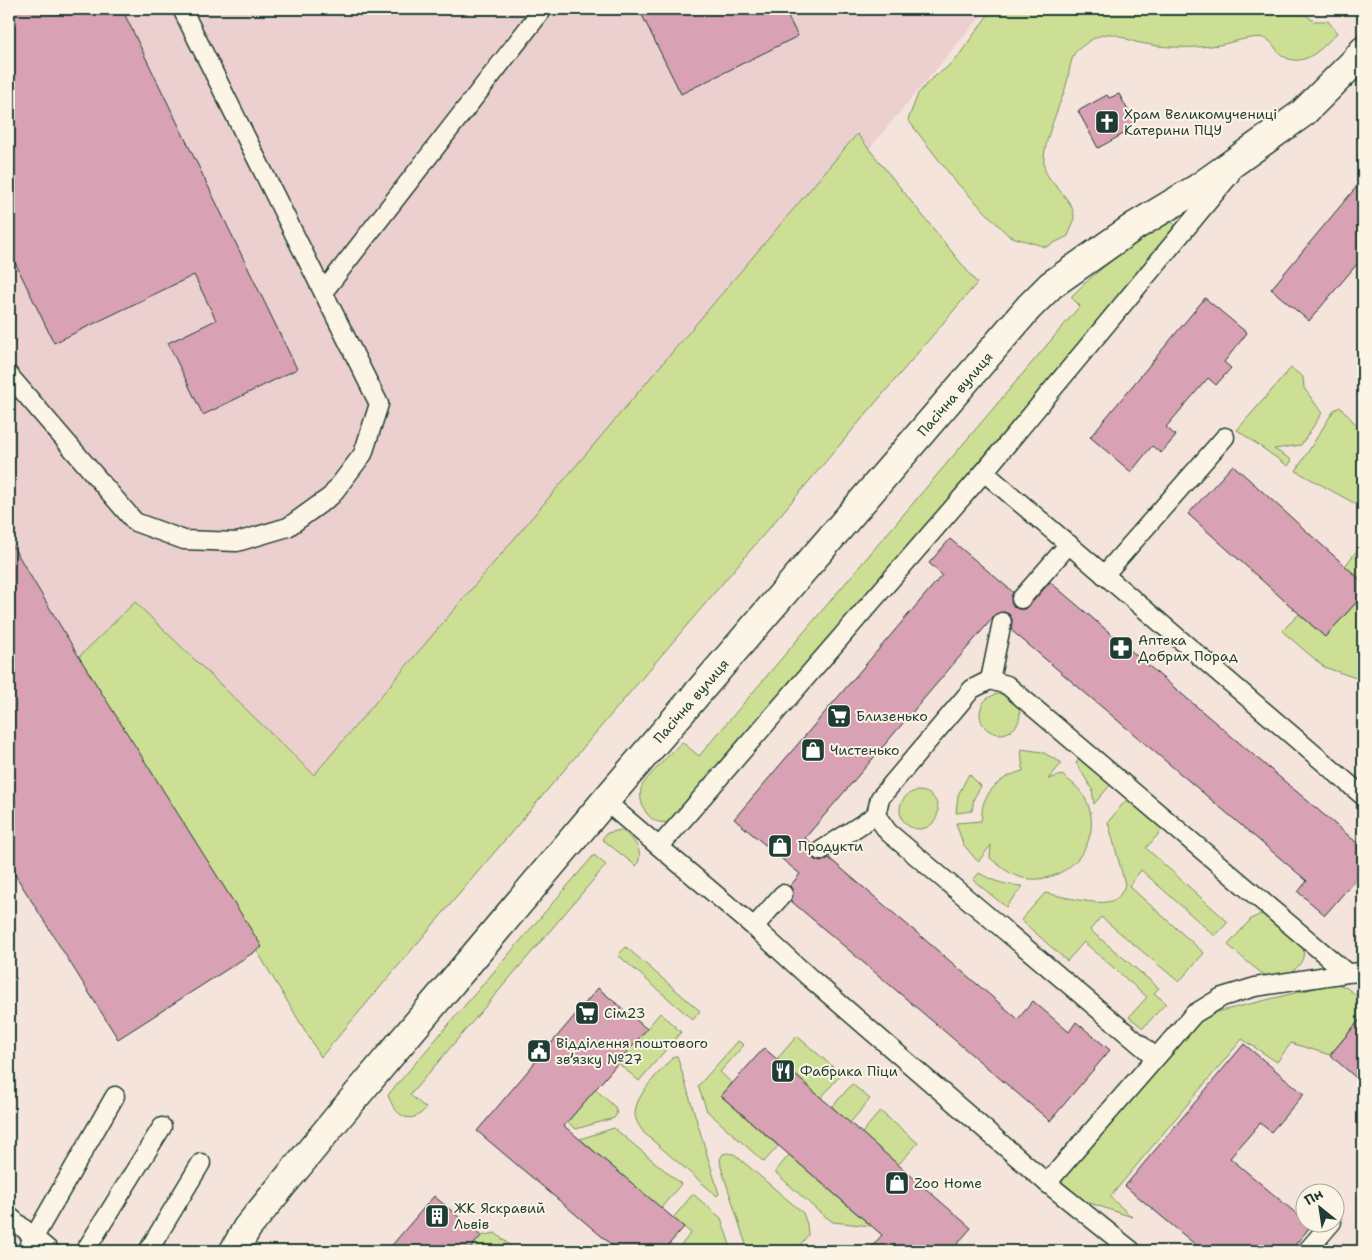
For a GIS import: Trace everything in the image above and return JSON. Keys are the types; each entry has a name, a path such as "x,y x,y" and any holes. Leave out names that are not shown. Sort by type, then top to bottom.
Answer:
{"street":[{"name":"Пасічна вулиця","path":"234,1251 247,1228 339,1116 605,801 1029,307 1051,285 1135,226 1198,188 1303,113 1363,51"}],"lane":[{"path":"9,375 134,522 184,540 237,542 288,527 331,496 363,454 379,404 182,9"},
{"path":"324,291 543,9"},
{"path":"660,846 984,472 1247,154"},
{"path":"1104,574 1225,436"},
{"path":"984,472 1363,796"},
{"path":"1021,599 1069,544"},
{"path":"990,680 1002,622"},
{"path":"820,851 876,815 880,798 972,689 990,680 1007,685 1355,973"},
{"path":"605,801 754,927 810,978 1047,1183 1132,1251"},
{"path":"876,815 888,832 1156,1057"},
{"path":"754,927 783,894"},
{"path":"1047,1183 1194,1014 1222,997 1256,987 1355,973"},
{"path":"30,1245 115,1096"},
{"path":"85,1251 162,1127"},
{"path":"148,1251 201,1163"},
{"path":"9,1216 30,1245 50,1251"},
{"path":"1307,1251 1324,1232"}],"shaded area":[{"path":"9,9 987,9 878,138 262,947 79,657 9,540"}],"green space":[{"path":"992,9 1297,9 1314,21 1328,21 1337,33 1313,55 1298,60 1291,60 1283,56 1270,41 1260,37 1213,46 1180,47 1145,44 1107,34 1096,37 1086,43 1073,56 1066,86 1047,139 1044,161 1048,176 1071,205 1074,220 1068,236 1046,247 1009,236 955,181 908,120 918,94 930,80 957,58"},
{"path":"857,134 977,283 321,1057 79,657 135,602 314,775"},
{"path":"1172,222 1176,226 719,773 675,822 659,822 650,817 641,802 642,786 649,777 682,742 699,756 1080,306 1071,297 1087,281 1131,246"},
{"path":"1291,368 1303,377 1304,388 1322,413 1301,445 1274,449 1292,460 1288,466 1237,430"},
{"path":"1340,407 1363,432 1363,508 1296,471 1334,410"},
{"path":"1363,545 1363,582 1345,566"},
{"path":"1363,595 1363,674 1356,678 1324,667 1282,631 1299,614 1325,637"},
{"path":"996,694 1004,694 1011,697 1017,703 1020,714 1017,725 1011,731 1004,734 996,734 989,731 983,725 980,718 980,710 983,703 989,697"},
{"path":"1021,749 1042,752 1062,763 1048,779 1062,775 1072,783 1084,796 1091,815 1091,831 1086,845 1078,858 1068,868 1054,875 1039,879 1023,878 1005,870 990,858 991,845 978,862 963,844 956,823 981,821 983,804 995,786 1005,778 1023,771"},
{"path":"1081,757 1112,783 1094,804 1092,789 1076,763"},
{"path":"969,774 981,786 974,798 972,811 956,813 958,795"},
{"path":"919,791 926,792 932,797 937,803 937,817 932,823 926,828 919,829 912,828 906,823 901,817 900,810 901,803 906,797 912,792"},
{"path":"1127,799 1163,829 1146,848 1228,922 1215,936 1141,870 1129,886 1204,953 1179,982 1101,917 1090,930 1159,988 1154,993 1166,1003 1143,1028 1129,1017 1147,997 1084,942 1067,961 1021,920 1045,893 1097,902 1111,901 1118,897 1125,884 1108,822"},
{"path":"621,830 637,846 640,856 636,866 602,839 607,833"},
{"path":"594,855 606,865 410,1095 426,1108 420,1114 409,1118 398,1113 388,1095"},
{"path":"979,873 1000,883 1023,886 1006,907 973,880"},
{"path":"1261,914 1272,914 1302,945 1304,952 1302,959 1293,971 1286,975 1272,977 1265,975 1228,945 1251,919"},
{"path":"626,947 700,1011 693,1020 618,955"},
{"path":"1336,983 1347,988 1363,1001 1363,1015 1330,1055 1291,1043 1277,1062 1242,1039 1110,1197 1132,1217 1081,1200 1061,1182 1196,1024 1217,1012"},
{"path":"660,1013 681,1032 639,1081 618,1063"},
{"path":"797,1036 841,1074 821,1098 777,1059"},
{"path":"738,1041 744,1045 720,1072 732,1083 721,1096 778,1146 764,1162 707,1111 698,1086"},
{"path":"674,1056 677,1056 678,1059 719,1194 717,1196 644,1133 635,1115 636,1107 643,1091"},
{"path":"852,1084 870,1099 850,1123 832,1107"},
{"path":"595,1089 615,1107 617,1114 614,1118 576,1129 567,1122"},
{"path":"880,1111 918,1143 898,1165 862,1133"},
{"path":"614,1128 681,1184 661,1208 580,1139"},
{"path":"723,1154 734,1154 803,1213 808,1235 795,1251 748,1251 721,1167 720,1159"},
{"path":"789,1155 871,1226 833,1222 819,1212 775,1172"},
{"path":"693,1194 721,1218 732,1251 676,1251 691,1233 673,1218"},
{"path":"495,1233 517,1251 467,1251 481,1236"},
{"path":"834,1245 869,1251 822,1251"}],"building":[{"path":"9,9 122,9 297,369 203,415 168,343 216,320 194,275 54,343 9,250"},
{"path":"639,9 784,9 798,36 681,94"},
{"name":"Храм Великомучениці Катерини ПЦУ","path":"1119,94 1135,123 1126,128 1127,132 1098,148 1078,111 1107,95 1109,98"},
{"path":"1363,179 1363,257 1309,321 1271,289"},
{"path":"1205,298 1247,333 1224,362 1231,368 1216,385 1208,378 1166,427 1176,436 1161,453 1152,446 1131,472 1090,437"},
{"path":"1233,465 1363,582 1363,595 1325,637 1188,514"},
{"path":"950,539 1013,592 1011,602 1018,609 1024,609 1029,606 1050,582 1363,848 1363,871 1325,915 1298,892 1307,881 1011,630 1012,619 1009,614 1004,612 994,615 805,838 812,844 809,852 815,860 821,862 829,858 1018,1019 1033,1001 1069,1032 1076,1022 1110,1050 1050,1121 791,901 793,891 790,886 800,874 734,819 942,575 929,563"},
{"path":"9,540 79,657 262,947 118,1039 9,865"},
{"path":"598,988 647,1029 564,1126 684,1227 663,1251 619,1251 477,1131"},
{"path":"1363,1016 1363,1084 1330,1055"},
{"path":"1244,1044 1304,1094 1271,1132 1260,1123 1230,1158 1294,1212 1294,1232 1306,1232 1290,1251 1203,1251 1125,1186"},
{"path":"764,1048 971,1228 951,1251 868,1251 882,1235 721,1096"},
{"name":"ЖК Яскравий Львів","path":"434,1196 481,1236 468,1251 387,1251"}],"place":[{"name":"Храм Великомучениці Катерини ПЦУ","path":"1107,122"},
{"name":"Аптека Добрих Порад","path":"1121,648"},
{"name":"Близенько","path":"839,716"},
{"name":"Чистенько","path":"813,750"},
{"name":"Продукти","path":"780,846"},
{"name":"Сім23","path":"587,1013"},
{"name":"Відділення поштового зв’язку №27","path":"539,1051"},
{"name":"Фабрика Піци","path":"783,1071"},
{"name":"Zoo Home","path":"897,1183"},
{"name":"ЖК Яскравий Львів","path":"437,1216"}]}
